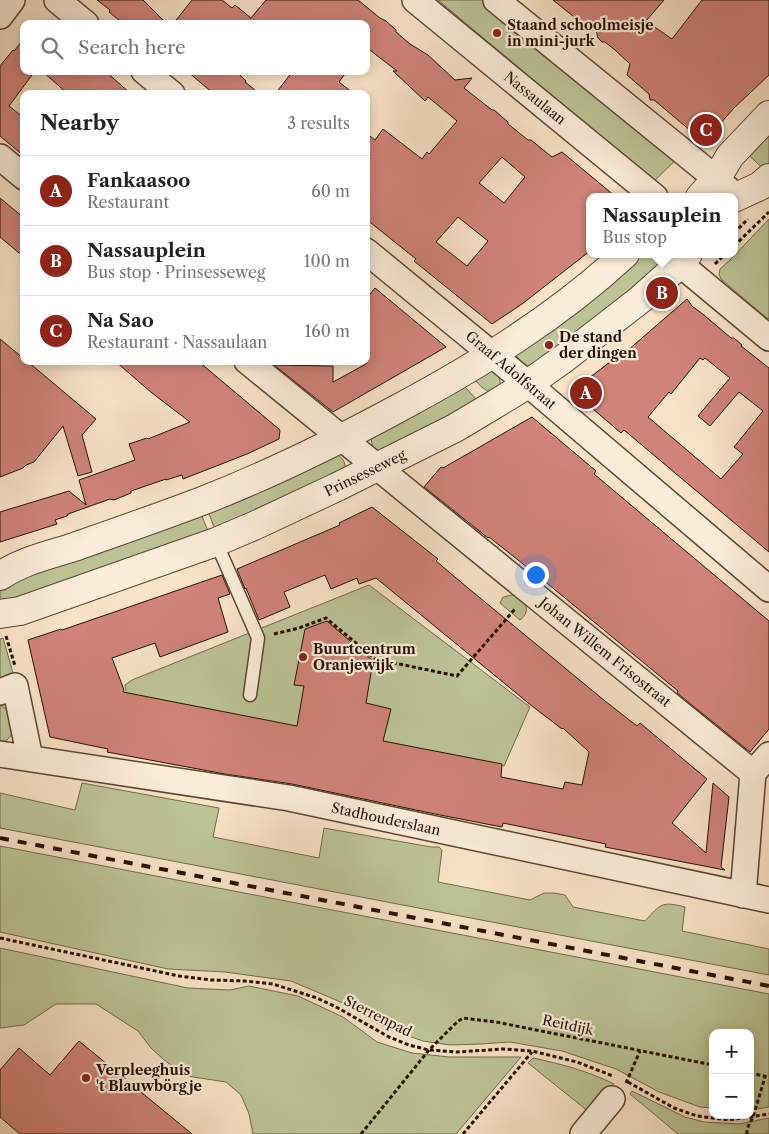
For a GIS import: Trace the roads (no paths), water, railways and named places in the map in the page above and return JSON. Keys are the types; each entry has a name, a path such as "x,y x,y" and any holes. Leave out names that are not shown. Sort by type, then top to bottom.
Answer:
{"street":[{"path":"0,16 12,0"},
{"path":"57,0 81,20"},
{"name":"Nassaulaan","path":"415,0 650,193"},
{"path":"496,0 708,188 723,193"},
{"path":"149,75 167,90"},
{"path":"708,188 730,156 769,115"},
{"path":"0,157 20,174"},
{"path":"738,196 760,186 769,178"},
{"name":"Graaf Adolfstraat","path":"370,254 493,354 769,589"},
{"path":"0,576 16,567 118,532 236,488 341,438 422,396 493,354 536,326 577,295 620,258"},
{"path":"684,259 769,338"},
{"name":"Prinsesseweg","path":"2,623 20,610 216,542 305,502 455,428 528,384 604,328 640,299 684,259"},
{"name":"Johan Willem Frisostraat","path":"252,365 753,773"},
{"path":"8,689 30,758"},
{"name":"Stadhouderslaan","path":"0,754 289,798 769,900"},
{"path":"743,895 753,773 769,754"},
{"path":"583,1134 620,1090"}],"lane":[{"path":"216,542 258,638 250,695"}],"railway":[{"path":"0,838 769,986"}],"place":[{"name":"Staand schoolmeisje in mini-jurk","path":"497,33"},
{"name":"Na Sao","path":"706,130"},
{"name":"Nassauplein","path":"662,293"},
{"name":"De stand der dingen","path":"549,345"},
{"name":"Fankaasoo","path":"586,393"},
{"name":"Buurtcentrum Oranjewijk","path":"303,657"},
{"name":"Verpleeghuis 't Blauwbörgje","path":"86,1078"}]}
